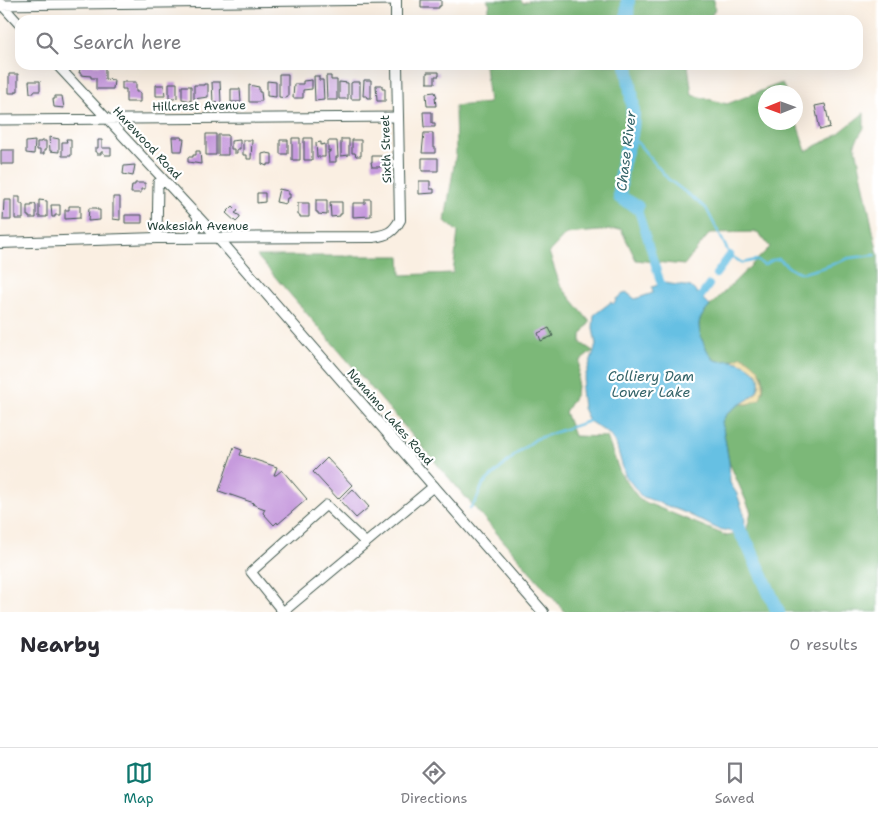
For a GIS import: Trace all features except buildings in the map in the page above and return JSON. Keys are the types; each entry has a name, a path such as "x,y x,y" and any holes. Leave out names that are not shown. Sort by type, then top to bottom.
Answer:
{"street":[{"path":"0,4 396,0 396,15"},
{"path":"0,4 15,20"},
{"name":"Harewood Road","path":"61,70 218,238"},
{"name":"Sixth Street","path":"395,230 400,220 397,70"},
{"name":"Hillcrest Avenue","path":"0,120 398,117"},
{"path":"157,238 158,183 166,182"},
{"path":"184,238 192,236 196,230 198,215"},
{"name":"Wakesiah Avenue","path":"0,243 157,238 373,237 388,235 395,230"},
{"name":"Nanaimo Lakes Road","path":"218,238 543,612"},
{"path":"366,543 326,505 251,572 283,612 366,543 434,486"}],"green space":[{"path":"487,0 521,0 523,3 531,0 714,0 715,9 712,15 487,15 490,4"},
{"path":"486,70 689,70 692,95 727,104 758,92 758,130 799,130 806,151 834,137 864,113 864,128 855,143 878,255 878,612 565,612 257,256 400,256 401,275 453,273 458,232 445,221 456,153 455,106 489,103","holes":["621,229 636,260 684,265 710,233 758,232 770,247 710,306 699,323 703,342 713,359 722,362 735,359 762,374 764,382 763,391 748,404 739,404 726,415 722,422 729,462 751,512 746,533 727,536 640,500 620,473 607,437 574,436 565,412 576,394 580,361 593,351 581,343 581,335 590,322 560,285 549,252 566,234"]}],"sand":[{"path":"742,356 758,368 763,379 760,399 748,404 739,404 753,396 760,383 739,362 731,361"}],"water":[{"name":"Colliery Dam Lower Lake","path":"664,283 691,287 710,306 703,314 699,328 703,342 713,359 744,364 751,368 759,377 759,386 756,392 726,415 722,422 729,462 730,483 737,494 744,514 745,522 739,530 732,532 716,528 686,513 641,496 625,475 616,444 609,434 589,421 583,408 581,389 596,345 593,328 594,315 611,302 613,304 616,299 626,292 635,299 653,293 652,287"}],"waterway":[{"name":"Chase River","path":"627,15 628,0"},
{"name":"Chase River","path":"628,70 633,117 631,135 621,171 620,197 637,207"},
{"path":"631,135 668,179 706,208 730,255 742,263 756,260 764,265 779,259 791,269 803,273 849,258 875,255"},
{"name":"Chase River","path":"637,207 661,284"},
{"path":"716,274 730,255"},
{"path":"701,296 709,285"},
{"path":"470,508 476,501 483,484 536,439 589,421"},
{"name":"Chase River","path":"733,512 739,530 749,547 778,612"}]}
